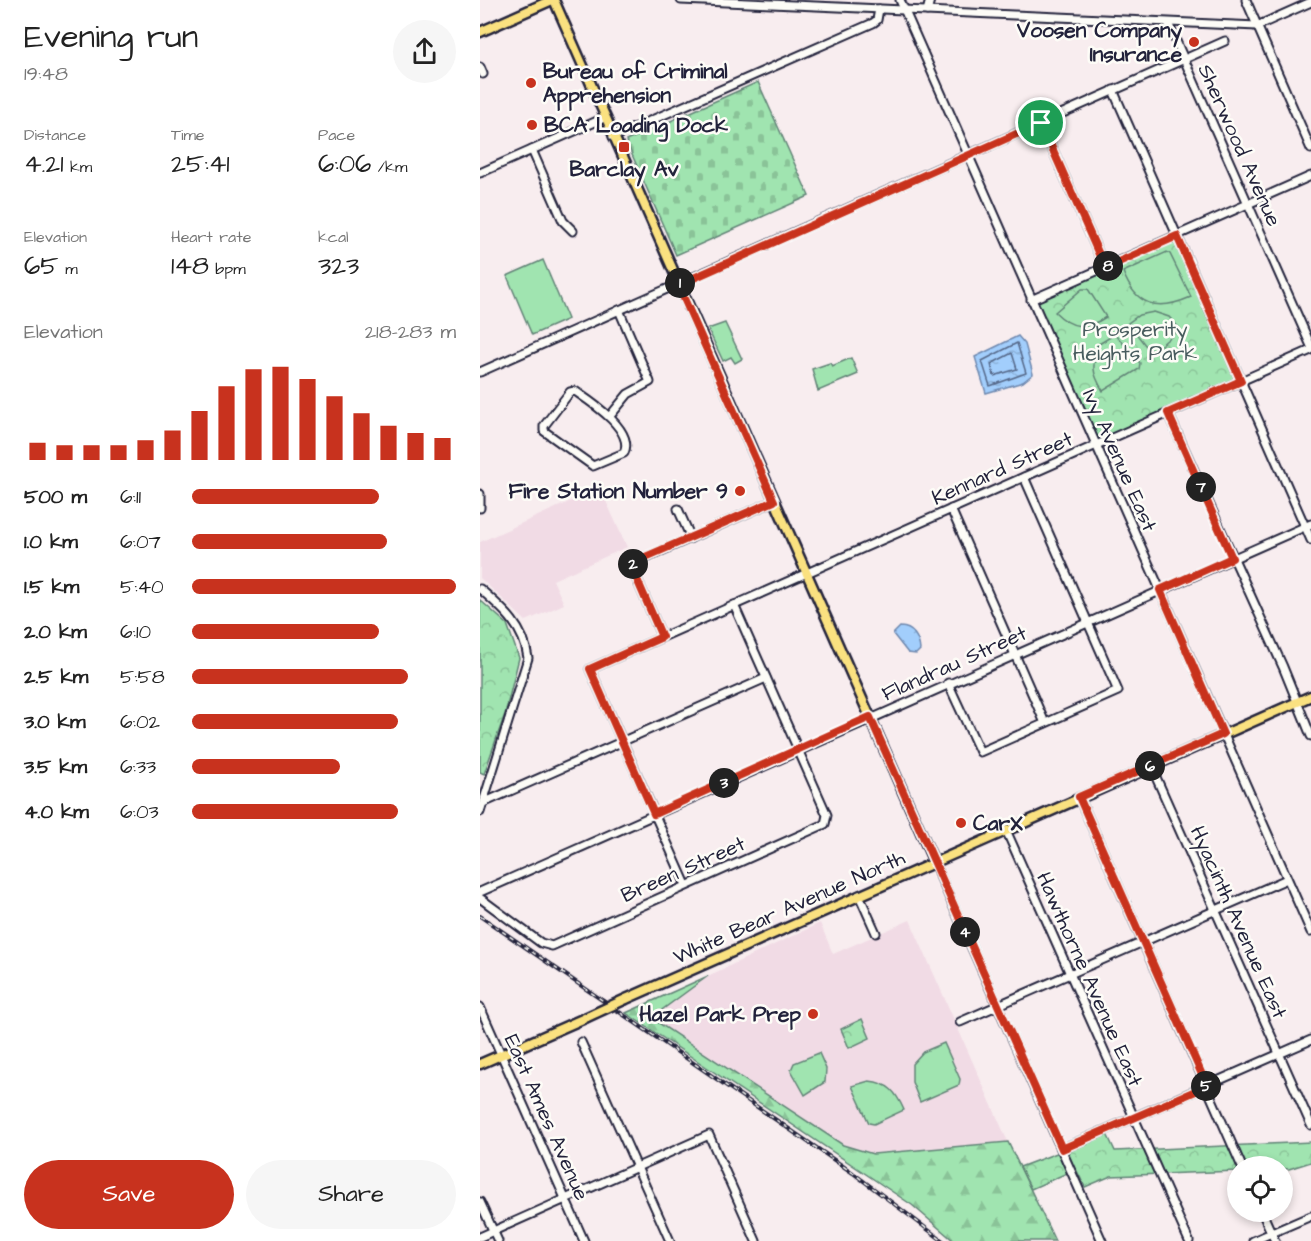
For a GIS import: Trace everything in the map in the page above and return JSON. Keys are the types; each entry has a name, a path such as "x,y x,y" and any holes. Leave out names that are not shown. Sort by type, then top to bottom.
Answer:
{"main road":[{"path":"480,32 553,0 934,862"},
{"name":"White Bear Avenue North","path":"480,1064 1311,696"}],"street":[{"path":"681,0 879,9 904,8 927,11 1257,26 1311,2"},
{"name":"Ivy Avenue East","path":"900,0 1311,932"},
{"path":"927,11 930,0"},
{"path":"1246,0 1311,149"},
{"path":"613,137 873,23 877,20 879,9"},
{"name":"Sherwood Avenue","path":"1168,23 1311,348"},
{"path":"480,372 1225,41"},
{"path":"1113,90 1241,381 1308,525 1311,540"},
{"path":"480,173 604,118"},
{"path":"1041,123 1105,268"},
{"path":"532,150 563,221 573,231"},
{"path":"1031,300 1311,176"},
{"path":"610,416 628,394 650,382 619,310"},
{"name":"Kennard Street","path":"622,742 590,669 1311,348"},
{"path":"573,391 610,416 616,423 627,448 624,453 596,466 585,462 543,428 573,391"},
{"path":"1168,413 1311,736"},
{"path":"948,683 980,752 1118,691 1024,477"},
{"path":"480,494 480,508"},
{"path":"662,637 632,565 774,501"},
{"path":"678,509 691,538"},
{"path":"951,509 1045,723"},
{"name":"Flandrau Street","path":"480,892 870,717 1308,525"},
{"path":"480,589 511,616 526,645 528,658 480,812"},
{"path":"734,605 798,750"},
{"path":"483,803 766,678"},
{"path":"622,742 686,885"},
{"name":"Breen Street","path":"480,898 541,943 552,946 825,824 828,820 798,750"},
{"name":"Hyacinth Avenue East","path":"1151,766 1311,1125"},
{"path":"1079,797 1237,1156"},
{"name":"Hawthorne Avenue East","path":"1006,830 1189,1241"},
{"path":"934,862 1102,1241"},
{"path":"960,1022 1287,879"},
{"path":"859,895 876,933"},
{"name":"East Ames Avenue","path":"480,1007 584,1241"},
{"path":"1062,1149 1311,1040"},
{"path":"581,1042 670,1241"},
{"path":"480,1237 709,1135 756,1241"},
{"path":"480,1202 498,1241"},
{"path":"1253,1241 1311,1216"},
{"path":"1267,1222 1275,1241"}],"shaded area":[{"path":"600,488 627,547 553,580 564,604 526,621 480,578 480,542"},
{"path":"910,920 1008,1142 873,1154 843,1145 650,1018 708,976 820,923 833,954"}],"green space":[{"path":"758,82 809,196 676,255 626,141"},
{"name":"Prosperity Heights Park","path":"1177,236 1238,382 1095,445 1031,300"},
{"path":"1167,252 1191,297 1168,304 1149,303 1134,292 1123,272"},
{"path":"543,260 568,319 532,335 507,276"},
{"path":"1082,289 1088,289 1106,317 1086,326 1067,322 1055,312"},
{"path":"1154,312 1169,317 1180,329 1155,350 1149,350 1128,323 1139,315"},
{"path":"725,323 742,359 735,363 731,357 723,361 708,329"},
{"path":"1115,334 1140,363 1139,369 1103,391 1096,378 1095,358 1099,344"},
{"path":"851,358 858,374 818,391 812,369 830,363 832,366"},
{"path":"480,600 507,624 519,658 505,714 484,774 480,772"},
{"path":"708,976 651,1018 843,1145 873,1154 1008,1142 1055,1241 954,1241 912,1205 626,1013"},
{"path":"862,1019 870,1038 849,1048 841,1029"},
{"path":"944,1043 960,1079 959,1085 920,1102 912,1082 912,1064 923,1052"},
{"path":"819,1053 826,1069 825,1082 805,1095 791,1070 794,1063"},
{"path":"869,1081 887,1086 898,1098 904,1110 874,1124 869,1123 852,1086"},
{"path":"1107,1134 1115,1151 1311,1142 1311,1162 1293,1168 1293,1156 1227,1156 1227,1171 1111,1176 1085,1187 1076,1169 1031,1189 1020,1167"}],"water":[{"path":"1018,336 1025,344 1033,374 1023,382 986,393 975,357"},
{"path":"900,627 912,631 917,637 920,650 916,654 908,653 893,634"}],"railway":[{"path":"480,916 853,1173 943,1241"}],"place":[{"name":"Voosen Company Insurance","path":"1194,42"},
{"name":"Bureau of Criminal Apprehension","path":"531,83"},
{"name":"BCA Loading Dock","path":"532,125"},
{"name":"Barclay Av","path":"624,147"},
{"name":"Fire Station Number 9","path":"740,491"},
{"name":"CarX","path":"961,823"},
{"name":"Hazel Park Prep","path":"813,1014"}],"route":[{"path":"1041,123 1105,268 1177,236 1241,381 1168,413 1232,558 1160,590 1223,734 1079,797 1207,1086 1062,1149 870,717 654,814 590,669 662,637 633,570 634,562 774,501 678,285 1041,123"}]}
